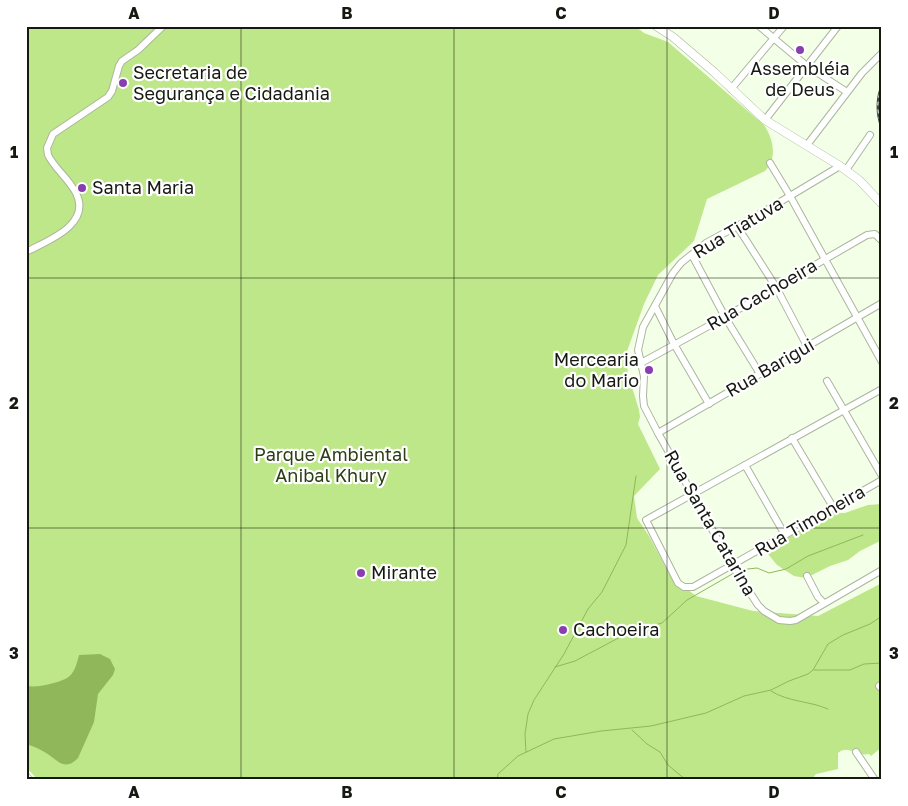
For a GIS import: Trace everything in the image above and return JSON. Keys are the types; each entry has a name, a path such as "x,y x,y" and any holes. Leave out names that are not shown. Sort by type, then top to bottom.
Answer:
{"main road":[{"path":"656,26 714,72 766,120 843,168 859,180 882,204"},
{"path":"26,777 29,780"}],"street":[{"path":"26,252 65,231 76,218 79,210 76,192 48,155 47,148 52,134 108,97 112,91 122,61 138,50 163,26"},
{"path":"759,26 807,66 847,92"},
{"path":"731,89 784,26"},
{"path":"766,120 838,26"},
{"path":"806,145 847,92 882,53"},
{"path":"843,168 870,135"},
{"path":"770,163 882,362"},
{"name":"Rua Tiatuva","path":"641,363 638,350 639,337 680,263 706,243 843,168"},
{"path":"737,226 776,287 807,346"},
{"name":"Rua Cachoeira","path":"641,363 867,235 875,234 882,241"},
{"path":"692,255 725,317 760,374"},
{"name":"Rua Barigui","path":"658,433 882,303"},
{"path":"655,306 674,344 709,404"},
{"name":"Rua Santa Catarina","path":"641,363 644,376 644,406 732,565 764,611 779,620 796,620 882,570"},
{"path":"828,381 882,478"},
{"path":"693,494 882,389"},
{"path":"792,438 833,507"},
{"path":"745,466 785,535"},
{"name":"Rua Timoneira","path":"693,494 646,520 678,583 684,587 693,586 732,565 882,478"},
{"path":"807,576 824,603"},
{"path":"856,752 876,780"}],"green space":[{"name":"Parque Ambiental Anibal Khury","path":"26,26 635,26 644,33 668,42 764,125 772,142 773,154 772,160 765,171 707,199 694,241 658,275 644,304 626,354 628,374 639,410 638,424 660,469 634,496 637,518 674,579 696,596 753,611 818,616 882,583 882,747 871,756 849,750 842,751 838,753 838,769 816,774 811,780 38,780 26,767"},
{"path":"882,504 882,540 860,551 848,560 830,566 806,578 794,576 777,565 768,554 767,547 823,513 845,513 868,505"}],"shaded area":[{"path":"100,654 110,659 115,669 113,675 98,694 94,722 78,758 69,764 61,763 41,750 26,744 26,686 41,686 67,678 73,672 79,655"}],"waterway":[{"path":"526,752 525,734 528,714 534,700 564,654 588,609 602,592 626,545 636,476"},
{"path":"739,570 757,568 769,573 786,569 808,556 863,535"},
{"path":"555,667 575,661 628,633 662,623 687,600 734,573"},
{"path":"497,780 498,774 518,756 554,739 601,731 651,726 706,713 744,696 771,690 808,674 813,670 828,644 843,635 870,624 882,616"},
{"path":"814,670 850,670 864,664 882,663"},
{"path":"771,691 778,695 828,709"},
{"path":"632,730 647,744 660,752 668,765 686,780"}],"railway":[{"path":"882,86 878,107 882,128"}],"place":[{"name":"Assembléia de Deus","path":"800,50"},
{"name":"Secretaria de Segurança e Cidadania","path":"123,83"},
{"name":"Santa Maria","path":"82,188"},
{"name":"Mercearia do Mario","path":"649,370"},
{"name":"Mirante","path":"361,573"},
{"name":"Cachoeira","path":"563,630"}]}
